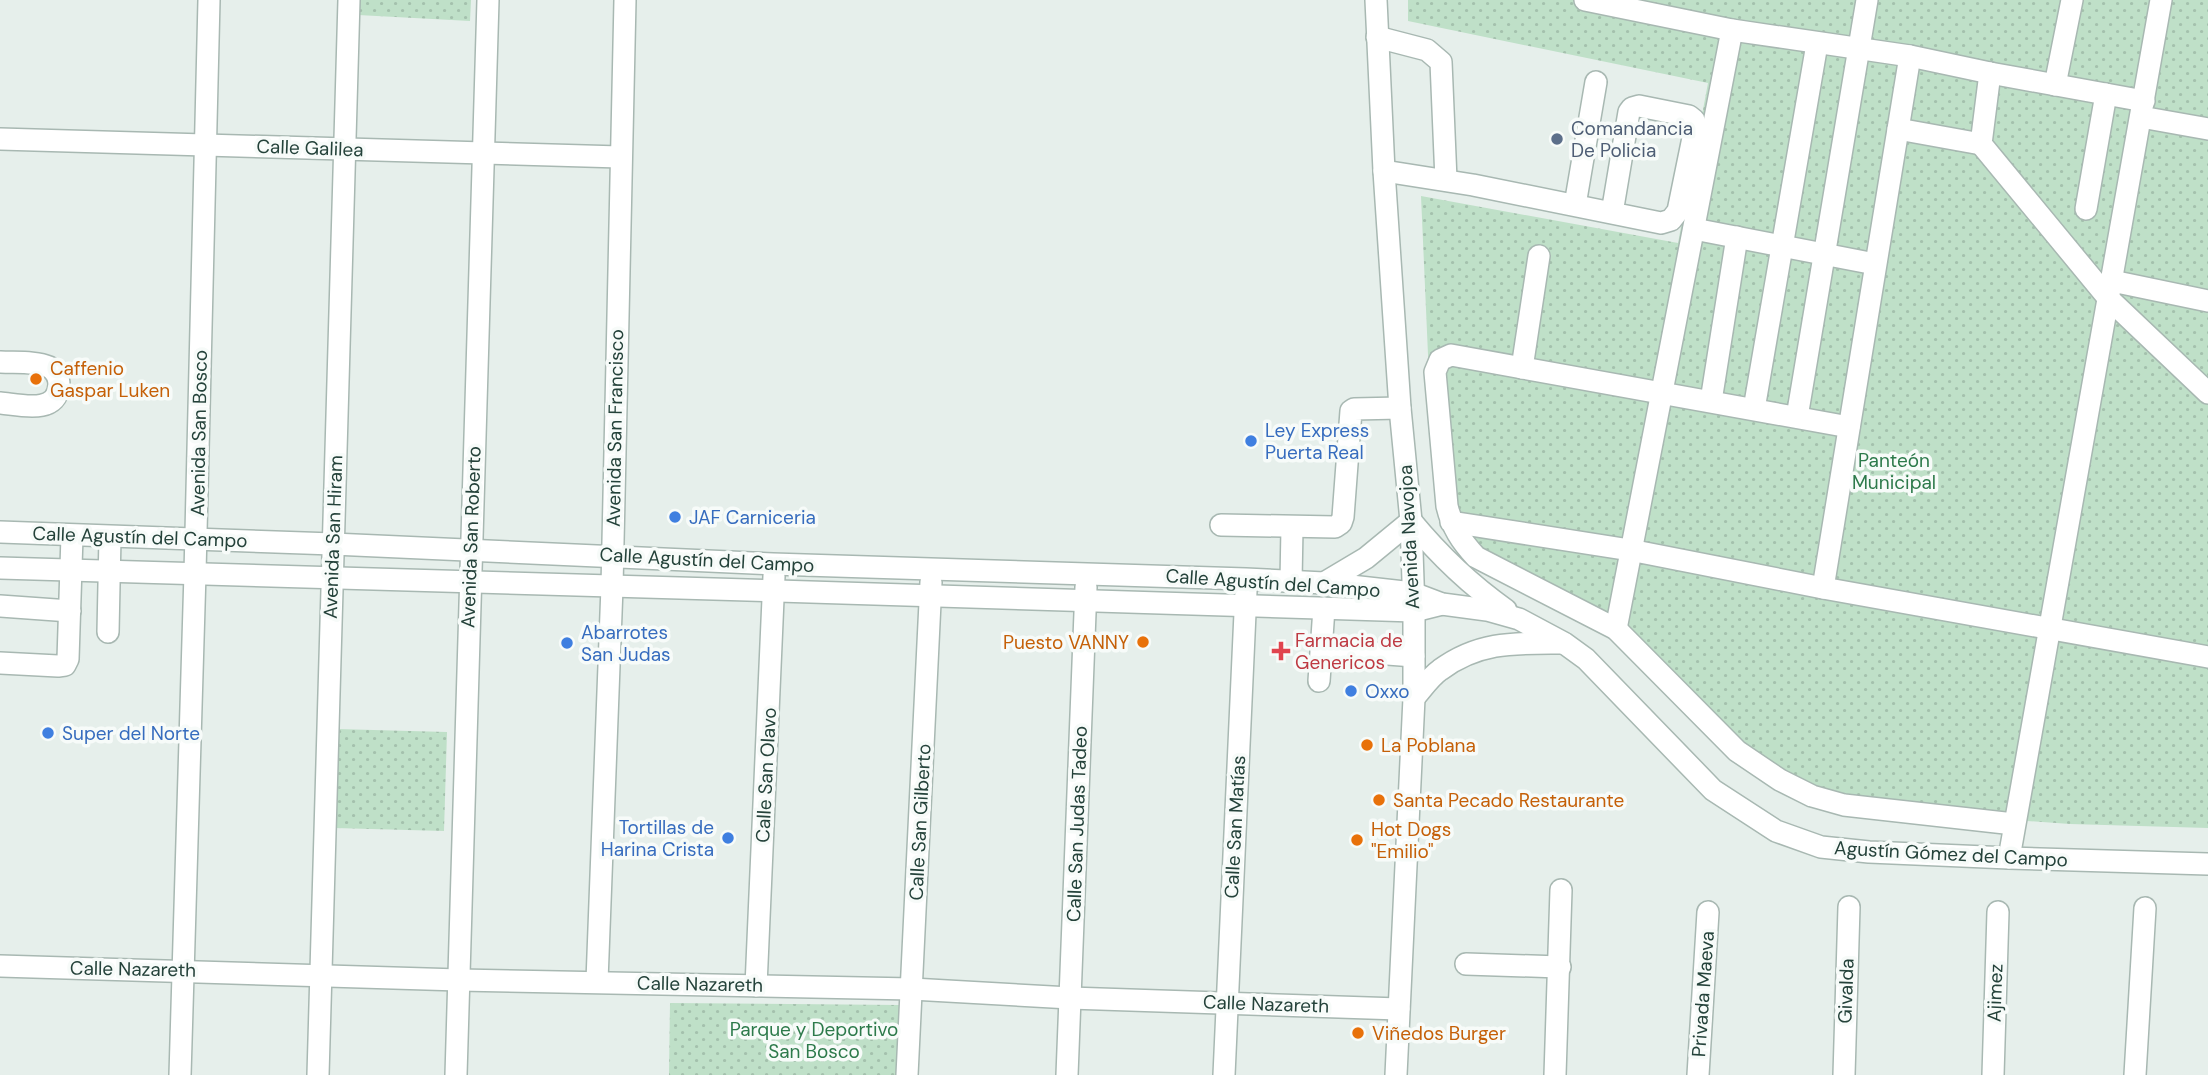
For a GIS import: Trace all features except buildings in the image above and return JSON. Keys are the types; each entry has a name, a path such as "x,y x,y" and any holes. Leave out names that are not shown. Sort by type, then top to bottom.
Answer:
{"street":[{"name":"Avenida San Bosco","path":"180,1075 209,0"},
{"name":"Avenida San Hiram","path":"317,1075 349,0"},
{"name":"Avenida San Roberto","path":"456,1075 488,0"},
{"name":"Avenida San Francisco","path":"597,981 613,556 625,0"},
{"name":"Avenida Navojoa","path":"1376,0 1384,171 1410,521 1413,602 1414,698 1396,1075"},
{"path":"1585,0 1732,30 1910,56 2106,94 2143,108 2208,126"},
{"path":"1797,417 1867,0"},
{"path":"2055,85 2072,0"},
{"path":"2009,858 2161,0"},
{"path":"1616,629 1732,30"},
{"path":"1377,37 1427,50 1441,62 1446,180"},
{"path":"1754,409 1817,44"},
{"path":"1823,588 1910,56"},
{"path":"1981,144 1990,73"},
{"path":"1575,205 1596,82"},
{"path":"2086,209 2106,94"},
{"path":"1384,171 1446,180 1661,223 1671,220 1678,211 1695,128 1694,120 1689,116 1639,106 1632,108 1629,112 1612,213"},
{"path":"1898,129 1981,144 2111,290 2208,393"},
{"name":"Calle Galilea","path":"0,139 621,157"},
{"path":"1694,229 1875,264"},
{"path":"1711,401 1737,237"},
{"path":"1522,368 1539,256"},
{"path":"2111,290 2208,301"},
{"path":"1849,426 1451,355 1440,360 1435,372 1447,506 1451,522 1460,539 1476,557 1616,629 1737,751 1780,780 1812,796 1844,805 2014,824"},
{"path":"0,362 46,365 55,371 59,388 56,398 49,404 38,406 0,403"},
{"path":"1221,525 1335,527 1341,523 1351,411 1400,408"},
{"path":"1324,583 1366,558 1410,521 1460,575 1519,619"},
{"path":"1451,522 1630,550 1823,588 2208,657"},
{"path":"1291,581 1293,528"},
{"name":"Calle Agustín del Campo","path":"0,532 196,538 773,564 1291,581 1324,583 1413,602"},
{"path":"0,663 58,666 65,664 68,659 72,536"},
{"path":"108,632 110,537"},
{"name":"Calle San Olavo","path":"756,986 773,564"},
{"name":"Calle Agustín del Campo","path":"0,568 931,594 1324,608 1413,602"},
{"name":"Calle San Gilberto","path":"907,1075 932,570"},
{"name":"Calle San Judas Tadeo","path":"1067,1075 1086,573"},
{"name":"Calle San Matías","path":"1224,1075 1246,579"},
{"name":"Agustín Gómez del Campo","path":"1413,602 1487,610 1519,619 1564,643 1607,678 1713,790 1776,831 1821,847 2009,858 2208,864"},
{"path":"0,606 70,611"},
{"path":"1319,681 1324,608"},
{"path":"1414,698 1439,671 1470,652 1506,643 1564,643"},
{"path":"1321,649 1414,656"},
{"path":"1555,1075 1561,890"},
{"name":"Givalda","path":"1843,1075 1849,906"},
{"path":"2136,1075 2145,908"},
{"name":"Privada Maeva","path":"1698,1075 1708,912"},
{"name":"Ajimez","path":"1993,1075 1998,912"},
{"path":"1466,964 1560,967"},
{"name":"Calle Nazareth","path":"0,966 912,989 1070,998 1399,1009"}],"green space":[{"path":"359,0 471,0 470,21 358,15"},
{"name":"Panteón Municipal","path":"1408,0 2208,0 2208,828 2070,824 1873,810 1810,798 1617,639 1450,537 1438,514 1433,468 1421,196 1678,243 1708,83 1408,21"},
{"path":"337,729 447,732 444,831 335,828"},
{"name":"Parque y Deportivo San Bosco","path":"670,1003 899,1005 896,1075 669,1075"}],"place":[{"name":"Comandancia De Policia","path":"1557,139"},
{"name":"Caffenio Gaspar Luken","path":"36,379"},
{"name":"Ley Express Puerta Real","path":"1251,441"},
{"name":"JAF Carniceria","path":"675,517"},
{"name":"Puesto VANNY","path":"1143,642"},
{"name":"Abarrotes San Judas","path":"567,643"},
{"name":"Farmacia de Genericos","path":"1281,651"},
{"name":"Oxxo","path":"1351,691"},
{"name":"Super del Norte","path":"48,733"},
{"name":"La Poblana","path":"1367,745"},
{"name":"Santa Pecado Restaurante","path":"1379,800"},
{"name":"Tortillas de Harina Crista","path":"728,838"},
{"name":"Hot Dogs \"Emilio\"","path":"1357,840"},
{"name":"Viñedos Burger","path":"1358,1033"}]}
